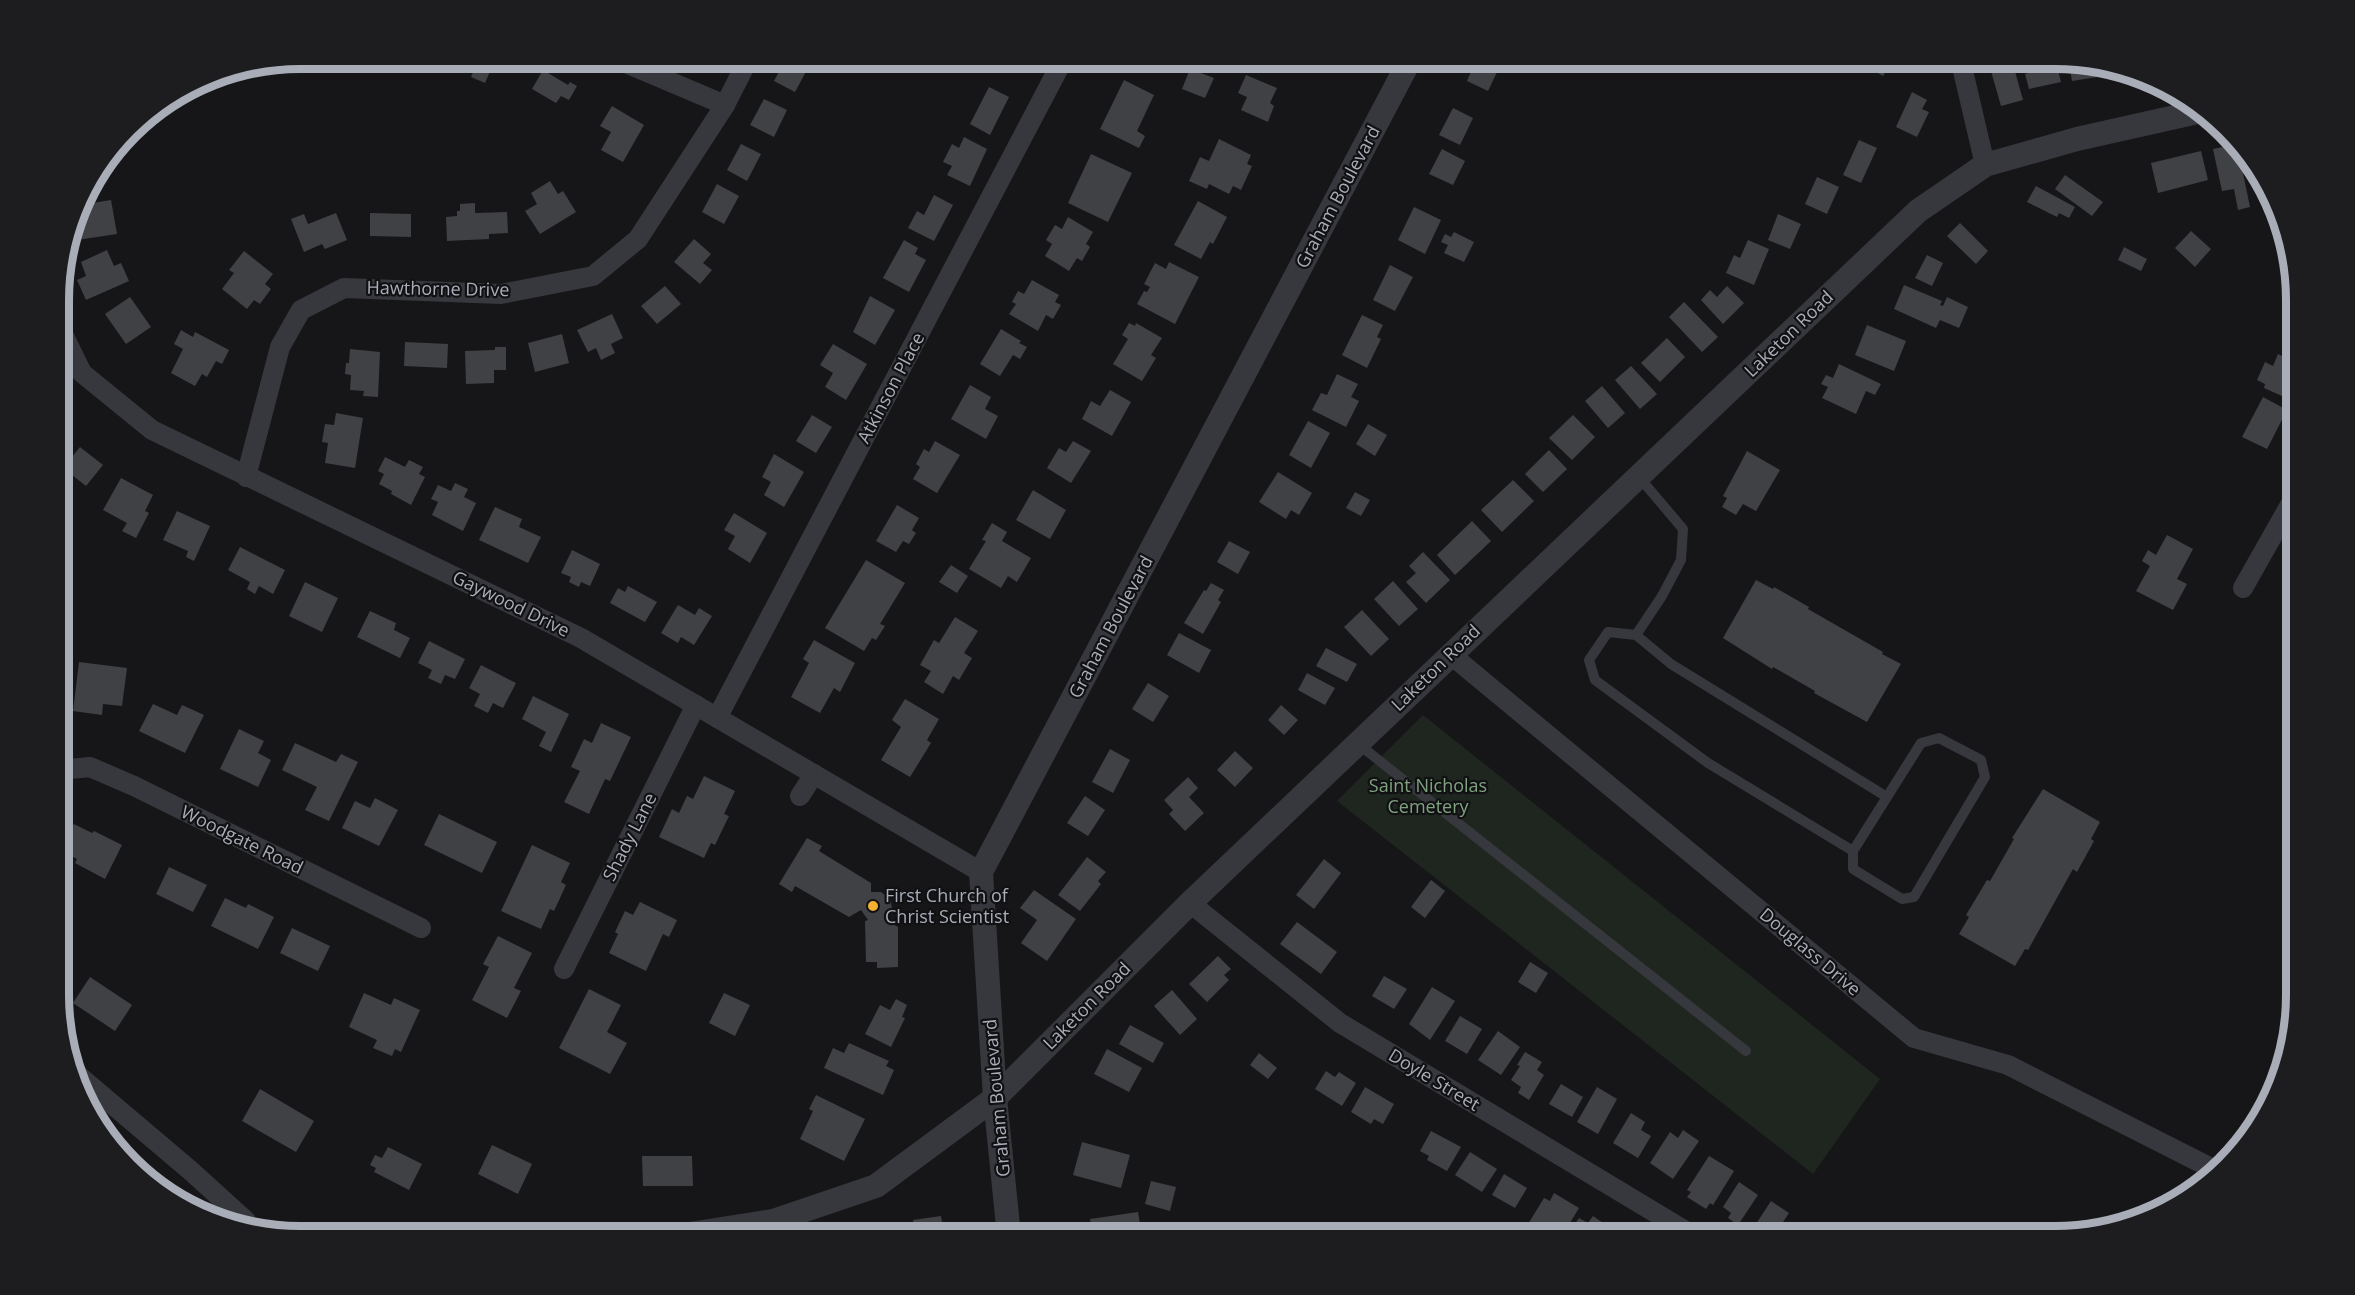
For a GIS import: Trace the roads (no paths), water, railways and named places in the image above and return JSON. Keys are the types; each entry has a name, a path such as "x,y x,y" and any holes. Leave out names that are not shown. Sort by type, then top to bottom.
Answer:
{"street":[{"path":"640,69 724,105"},
{"name":"Hawthorne Drive","path":"246,477 280,347 301,310 344,288 501,294 593,276 638,239 724,105 743,69"},
{"name":"Atkinson Place","path":"717,718 1058,69"},
{"name":"Graham Boulevard","path":"1008,1226 995,1098 981,872 1405,69"},
{"path":"1963,69 1985,165"},
{"name":"Laketon Road","path":"778,1226 876,1185 995,1098 1190,903 1918,211 1985,165 2077,139 2190,114"},
{"name":"Gaywood Drive","path":"69,346 82,373 152,430 581,638 981,872"},
{"path":"2243,588 2286,512"},
{"name":"Douglass Drive","path":"1450,654 1914,1038 2008,1065 2209,1167"},
{"name":"Shady Lane","path":"564,969 696,705"},
{"name":"Woodgate Road","path":"69,769 90,767 421,928"},
{"path":"800,796 814,774"},
{"name":"Doyle Street","path":"1190,903 1340,1023 1677,1226"},
{"path":"87,1083 192,1171 244,1219"}],"lane":[{"path":"1636,635 1662,596 1681,560 1683,529 1639,477"},
{"path":"1853,851 1708,763 1595,680 1589,660 1608,632 1636,635 1671,664 1887,797"},
{"path":"1939,738 1981,760 1985,777 1914,897 1902,899 1854,869 1853,851 1921,744 1939,738"},
{"path":"1358,743 1746,1051"}],"place":[{"name":"First Church of Christ Scientist","path":"873,906"}],"park label":[{"name":"Saint Nicholas Cemetery","path":"1428,796"}]}
